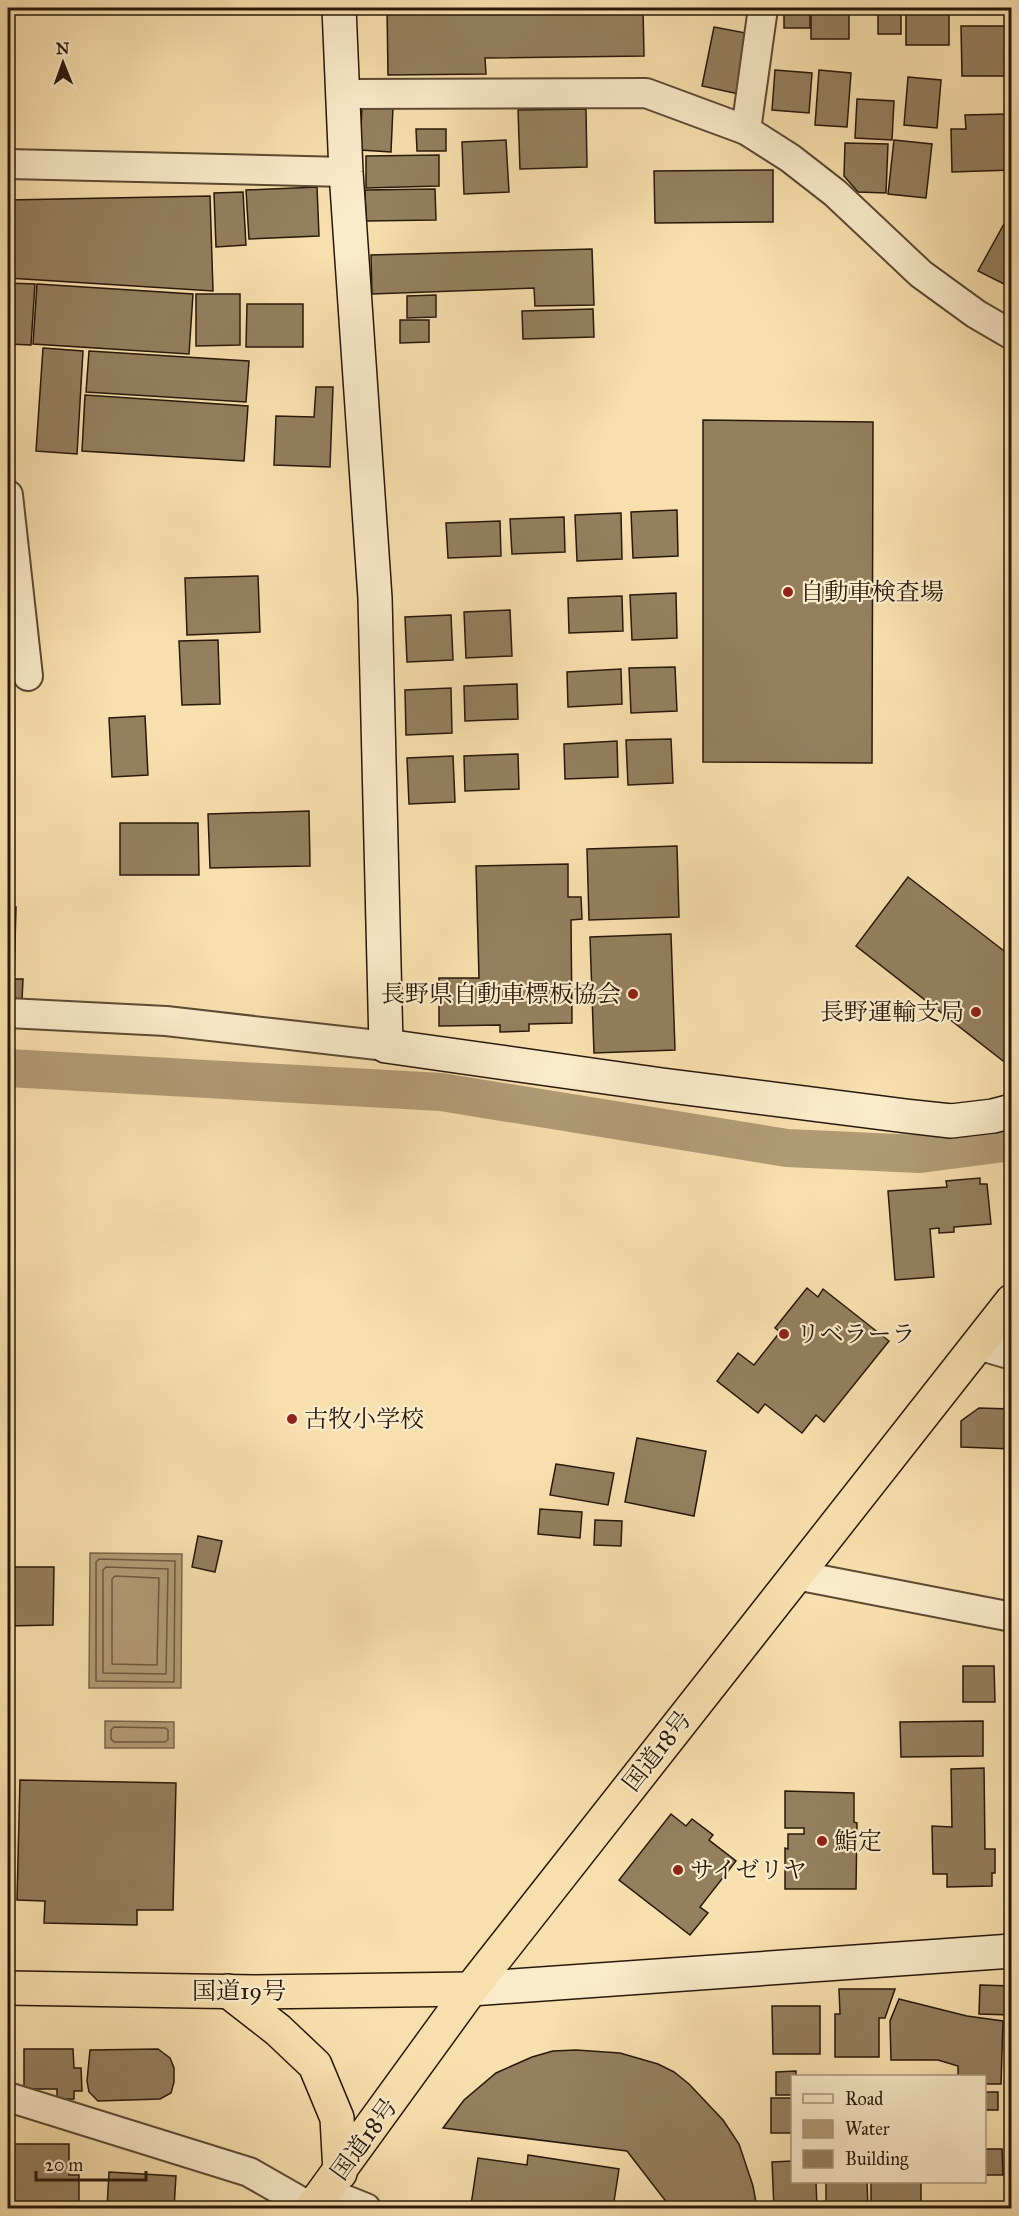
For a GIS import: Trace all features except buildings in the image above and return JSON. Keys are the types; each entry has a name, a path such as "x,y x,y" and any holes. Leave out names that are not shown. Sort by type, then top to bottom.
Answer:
{"highway":[{"name":"国道18号","path":"322,2195 471,1989 1011,1301"},
{"name":"国道19号","path":"8,1988 228,1991 471,1989"},
{"path":"228,1991 278,2030 315,2065 337,2118 322,2195"}],"street":[{"path":"339,8 345,94 346,172 375,598 386,1046"},
{"path":"746,130 763,8"},
{"path":"345,94 645,93 746,130 790,158 835,193 921,274 976,314 1011,335"},
{"path":"8,164 346,172"},
{"path":"8,495 28,676"},
{"path":"8,1013 166,1021 386,1046 651,1084 951,1121 993,1116 1011,1111"},
{"path":"978,1345 1011,1355"},
{"path":"796,1575 1011,1617"},
{"path":"471,1989 1011,1951"},
{"path":"8,2097 366,2208"}],"water":[{"path":"90,1553 182,1554 181,1688 89,1688"},
{"path":"105,1721 174,1722 174,1748 105,1748"}],"waterway":[{"path":"8,1068 441,1092 787,1148 920,1154 1012,1142"}],"place":[{"name":"自動車検査場","path":"788,592"},
{"name":"長野県自動車標板協会","path":"633,994"},
{"name":"長野運輸支局","path":"976,1012"},
{"name":"リベラーラ","path":"784,1334"},
{"name":"古牧小学校","path":"292,1419"},
{"name":"鮨定","path":"822,1841"},
{"name":"サイゼリヤ","path":"678,1870"}]}
